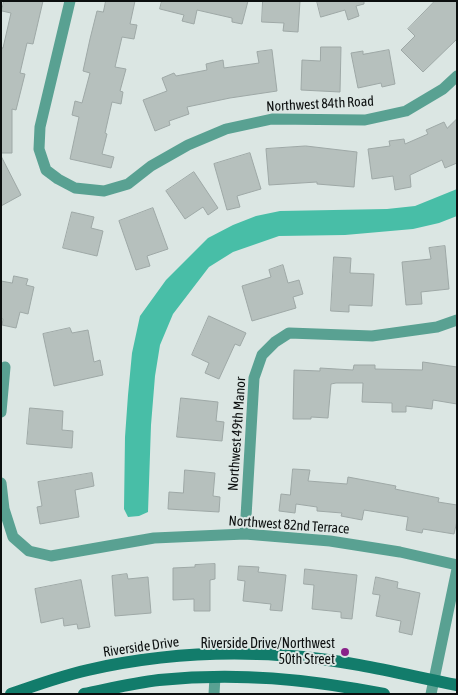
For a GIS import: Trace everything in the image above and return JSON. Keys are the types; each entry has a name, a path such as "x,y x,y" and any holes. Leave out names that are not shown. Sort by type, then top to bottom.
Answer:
{"street":[{"name":"Northwest 84th Road","path":"70,1 40,127 39,149 46,170 58,179 76,188 104,191 128,184 151,166 188,145 226,129 272,119 365,120 406,111 443,89 457,76"},
{"name":"Northwest 49th Manor","path":"245,534 254,378 262,355 275,342 289,333 372,336 437,327 457,320"},
{"path":"1,412 5,367"},
{"name":"Northwest 82nd Terrace","path":"1,484 4,509 13,537 29,552 50,556 154,538 245,534 330,541 400,552 457,564"},
{"path":"431,694 457,569"},
{"name":"Riverside Drive","path":"11,694 79,673 130,662 220,654 304,657 352,664 457,685"},
{"path":"84,694 159,680 215,677 293,679 336,684 384,694"},
{"path":"214,694 215,677"}],"shaded area":[{"path":"457,189 457,216 439,223 413,229 345,235 279,236 233,252 209,267 173,314 160,345 155,376 151,425 148,512 139,516 128,517 124,509 125,437 132,353 140,316 166,280 208,238 256,216 280,211 387,209 415,206"}],"building":[{"path":"4,1 43,1 33,44 27,43 20,73 25,74 16,110 12,109 12,153 1,153 1,48 3,48 11,13 2,11"},
{"path":"106,1 135,1 130,24 137,25 134,39 122,37 115,67 126,69 120,91 123,92 121,104 112,102 105,133 107,134 102,154 114,157 111,168 70,159 79,117 72,115 75,101 82,103 90,73 83,71 90,39 97,11 103,12"},
{"path":"162,1 248,1 242,24 232,22 232,18 197,10 194,24 182,21 184,15 160,9"},
{"path":"263,1 300,1 298,32 283,31 284,23 262,22"},
{"path":"317,1 364,1 364,4 356,6 359,16 348,20 345,10 321,17"},
{"path":"435,1 457,1 457,39 423,72 401,50 415,36 408,29"},
{"path":"321,47 341,47 340,92 301,90 302,60 320,61"},
{"path":"272,50 277,91 187,107 189,114 169,121 170,125 155,131 143,100 167,91 162,78 174,73 176,76 207,70 206,64 223,60 224,68 259,63 257,52"},
{"path":"389,50 395,84 382,87 381,83 358,88 351,53 363,51 363,54"},
{"path":"457,119 457,163 445,168 442,160 410,175 411,187 395,190 393,176 372,179 368,149 390,146 389,141 404,139 405,144 428,134 426,130 444,122 447,128"},
{"path":"306,146 357,152 354,187 317,184 317,182 269,185 266,149"},
{"path":"250,153 261,189 237,196 240,207 227,210 214,164"},
{"path":"1,156 21,195 1,206"},
{"path":"194,172 218,208 208,215 203,207 185,219 166,191"},
{"path":"153,208 168,249 147,256 150,266 136,270 119,221"},
{"path":"72,212 94,217 91,228 103,231 97,256 63,248"},
{"path":"445,246 449,289 421,292 422,304 406,305 402,262 431,259 429,248"},
{"path":"334,257 351,258 350,273 374,274 372,306 349,305 349,312 331,311"},
{"path":"283,265 288,283 299,280 303,294 293,297 296,308 252,321 242,286 271,277 269,270"},
{"path":"14,276 28,279 26,285 34,287 28,314 20,312 16,328 2,325 3,319 1,318 1,281 12,283"},
{"path":"209,316 246,333 240,346 235,344 219,379 205,373 209,363 192,355"},
{"path":"70,328 72,333 88,330 94,362 100,360 103,375 54,386 43,334"},
{"path":"423,362 457,367 457,404 433,400 432,409 406,406 406,412 392,412 392,403 362,402 363,383 336,383 331,384 328,418 293,419 294,370 320,371 320,368 353,370 354,365 375,365 375,369 422,370"},
{"path":"181,398 218,402 216,421 224,422 222,441 177,437"},
{"path":"30,408 63,411 62,430 73,431 72,448 27,444"},
{"path":"293,469 310,470 308,481 347,484 348,477 396,486 395,489 439,498 438,502 457,505 457,521 454,534 423,529 422,533 406,530 408,517 364,510 362,520 341,516 342,513 317,511 317,507 296,504 295,513 279,511 281,494 290,495"},
{"path":"185,470 215,473 213,496 220,497 219,512 168,509 169,492 183,493"},
{"path":"92,473 94,486 75,490 79,517 40,524 37,507 42,506 38,482"},
{"path":"215,564 215,579 210,580 210,611 194,611 194,599 173,600 173,568"},
{"path":"239,566 259,567 258,572 286,575 282,611 270,610 271,604 243,601 245,581 238,580"},
{"path":"305,569 357,575 352,619 341,618 341,612 312,609 314,585 304,584"},
{"path":"127,574 128,579 148,577 151,613 115,616 112,576"},
{"path":"376,577 398,582 397,588 420,593 412,635 399,632 401,621 376,616 380,595 373,594"},
{"path":"81,580 90,627 78,629 77,624 64,626 63,618 41,623 35,589"}],"place":[{"name":"Riverside Drive/Northwest 50th Street","path":"345,652"}]}
